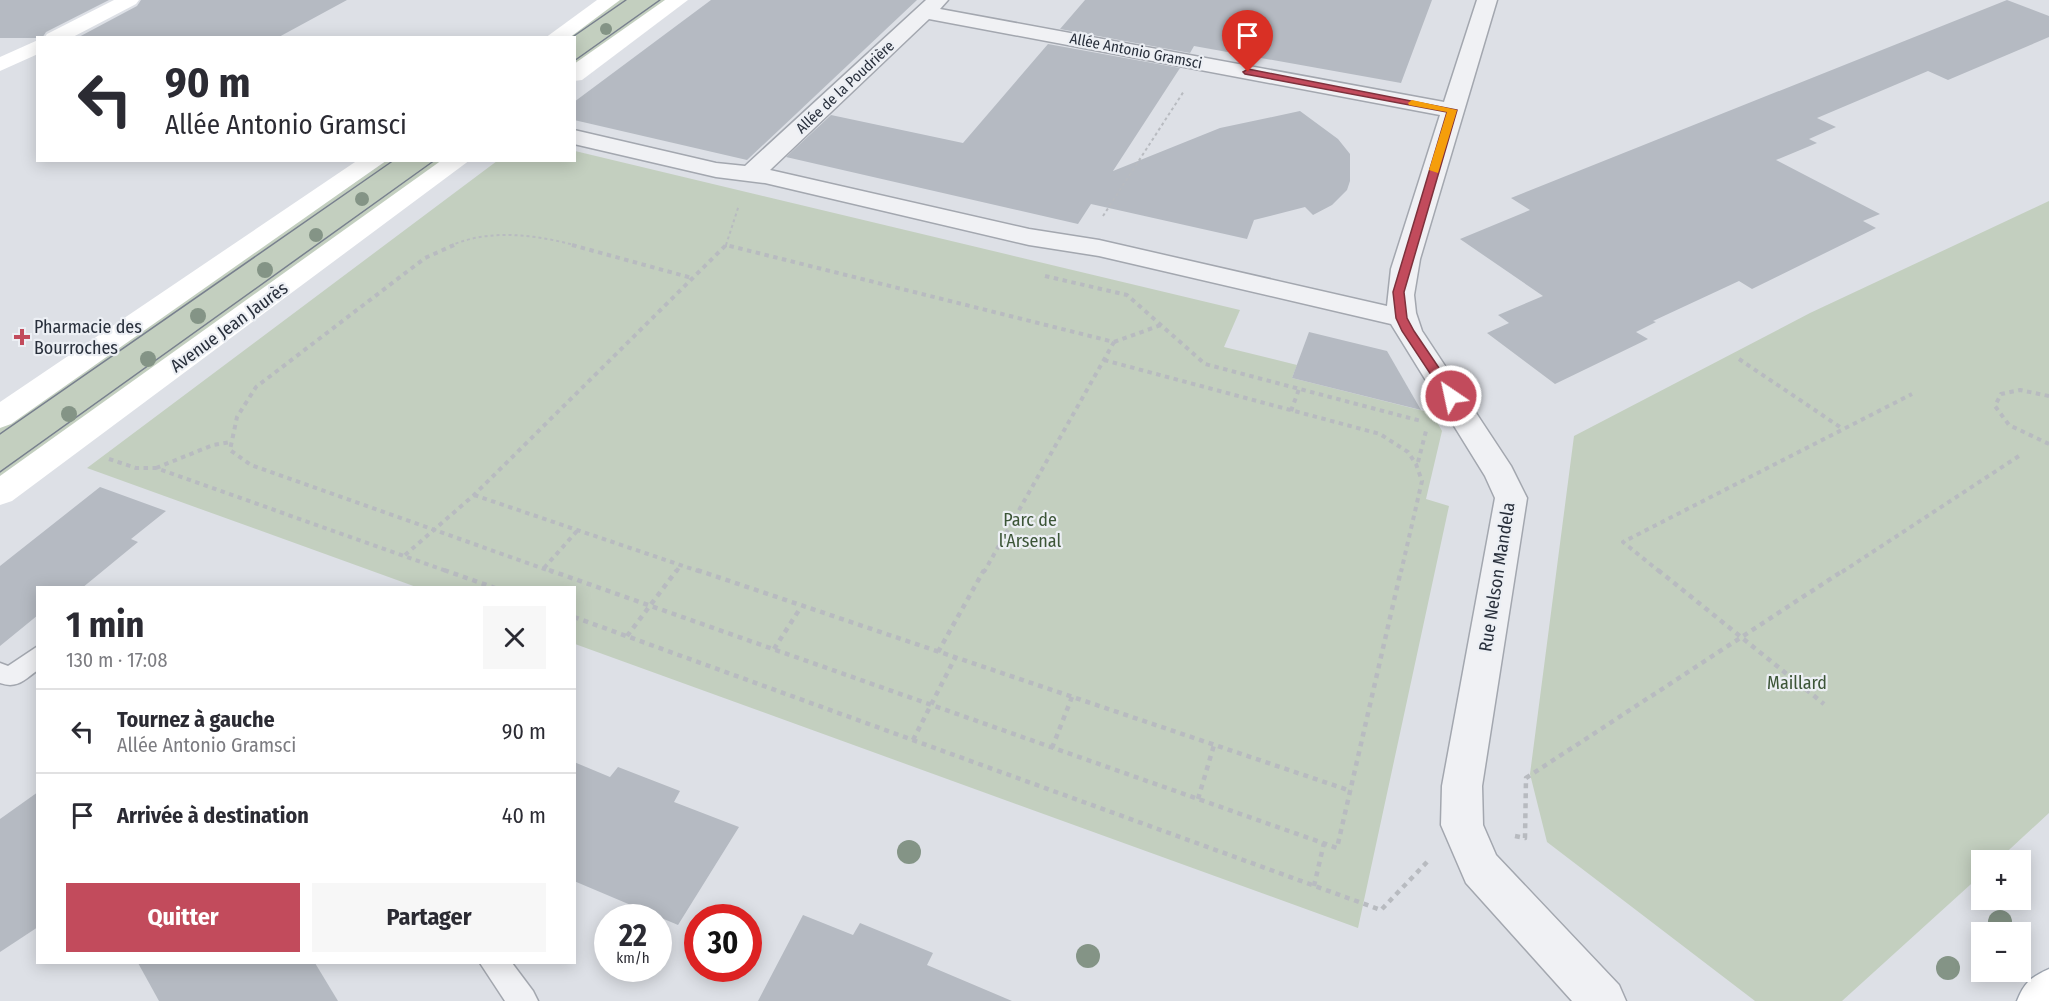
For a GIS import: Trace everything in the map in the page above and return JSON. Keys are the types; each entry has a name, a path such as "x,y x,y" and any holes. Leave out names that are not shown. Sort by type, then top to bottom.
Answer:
{"main road":[{"path":"58,36 129,0"},
{"path":"558,36 610,0"},
{"path":"576,74 678,0"},
{"path":"0,65 36,47"},
{"path":"0,417 372,162"},
{"name":"Avenue Jean Jaurès","path":"0,494 455,162"},
{"path":"2040,1001 2049,992"}],"street":[{"name":"Rue Nelson Mandela","path":"1487,0 1398,292 1402,318 1500,474 1512,498 1462,786 1462,825 1482,869 1603,1001"},
{"name":"Allée Antonio Gramsci","path":"932,6 1202,64 1452,110"},
{"name":"Allée de la Poudrière","path":"751,174 932,6"},
{"path":"576,137 716,170 751,174 1029,237 1099,248 1402,318"}],"lane":[{"path":"0,673 10,677 36,658"},
{"path":"495,964 523,1001"}],"path":[{"path":"692,278 565,243 524,235 493,236 458,243 425,258 256,387 240,408 232,427 230,450 250,465 1337,848 1422,481 1418,462 1426,433 1424,422 1205,364 1127,295 1043,275 1064,243 1093,231 1202,64"},
{"path":"405,555 432,529 474,495 726,244 740,201"},
{"path":"726,244 1114,342 1161,325"},
{"path":"938,652 1114,342"},
{"path":"1739,359 1843,429"},
{"path":"1104,360 1380,434 1400,444 1418,462"},
{"path":"1291,411 1299,389"},
{"path":"2049,396 2020,390 2001,394 1995,406 2009,424 2049,444"},
{"path":"1824,704 1623,542 1912,394"},
{"path":"156,468 213,445 231,442"},
{"path":"67,445 136,468 156,468 490,586"},
{"path":"576,618 1381,910 1462,825 1525,838 1526,778 2022,454"},
{"path":"474,495 1351,791"},
{"path":"544,568 577,531"},
{"path":"627,636 680,566"},
{"path":"774,649 801,607"},
{"path":"913,740 955,658"},
{"path":"1052,747 1072,697"},
{"path":"1198,799 1214,745"},
{"path":"1314,886 1324,843"}],"green space":[{"path":"619,0 666,0 576,65 576,36 568,36"},
{"name":"Parc de l'Arsenal","path":"576,151 1240,310 1224,347 1297,365 1292,378 1432,413 1442,431 1426,499 1449,506 1358,928 576,644 576,586 413,586 87,468 496,162 576,162"},
{"path":"385,162 443,162 0,480 0,426"},
{"name":"Maillard","path":"2049,201 2049,813 2009,850 1971,850 1971,884 1842,1001 1755,1001 1547,842 1530,774 1574,436 1810,313"}],"building":[{"path":"0,0 109,0 46,32 43,36 0,38"},
{"path":"141,0 347,0 281,36 81,36 137,6"},
{"path":"711,0 917,0 747,160 576,120 576,101"},
{"path":"1085,0 1432,0 1401,83 1194,46 1190,53 1060,29"},
{"path":"2007,0 2049,16 2049,37 1948,80 1928,71 1817,118 1836,127 1809,139 1817,143 1776,160 1880,214 1863,221 1876,228 1752,289 1739,281 1653,321 1656,322 1636,332 1648,339 1555,384 1487,333 1509,323 1498,315 1543,296 1460,239 1530,210 1511,198"},
{"path":"1048,44 1180,68 1113,171 1220,128 1300,111 1338,139 1350,154 1350,181 1347,190 1332,205 1313,215 1305,207 1254,220 1247,239 1091,204 1078,224 786,157 831,115 963,143"},
{"path":"1309,332 1387,351 1421,410 1292,378"},
{"path":"100,487 166,511 131,539 138,542 84,586 36,586 36,617 0,646 0,566"},
{"path":"576,763 610,777 618,767 680,791 674,802 739,827 691,904 684,904 684,915 678,925 672,922 672,904 628,904 576,882"},
{"path":"36,793 36,928 0,952 0,819"},
{"path":"803,915 853,935 860,923 933,953 927,965 1012,1001 758,1001"},
{"path":"139,964 316,964 338,1001 159,1001"}],"tram line":[{"path":"574,36 626,0"},
{"path":"576,60 660,0"},
{"path":"0,434 391,162"},
{"path":"0,472 432,162"}],"slow traffic":[{"path":"1412,103 1452,110 1434,170"}],"place":[{"name":"Pharmacie des Bourroches","path":"22,337"}],"route":[{"path":"1248,72 1452,110 1398,292 1402,318 1408,331 1451,396"}]}
